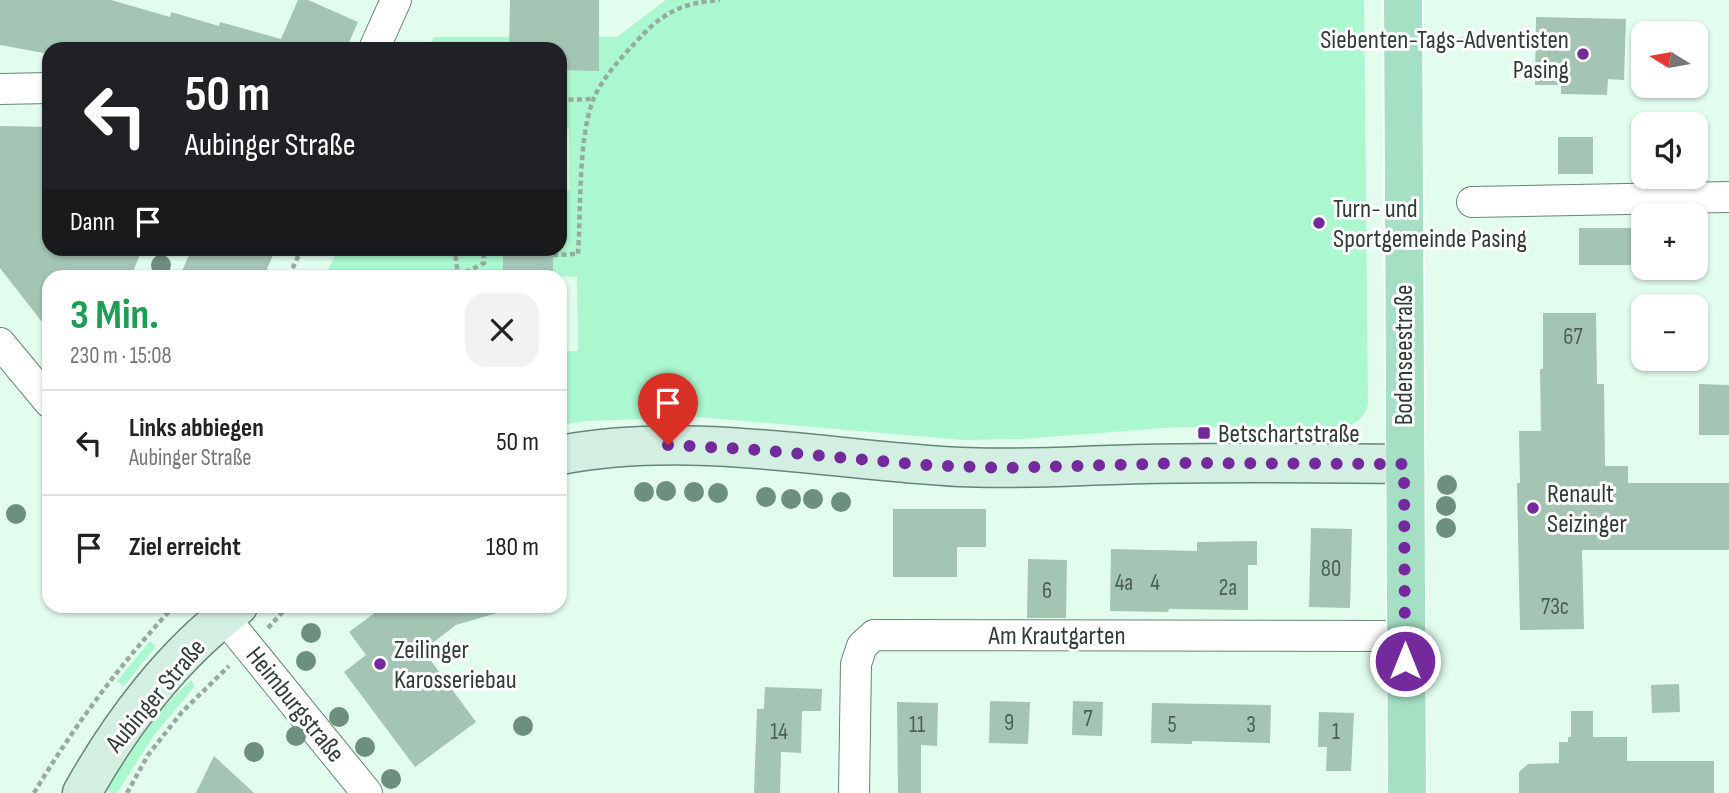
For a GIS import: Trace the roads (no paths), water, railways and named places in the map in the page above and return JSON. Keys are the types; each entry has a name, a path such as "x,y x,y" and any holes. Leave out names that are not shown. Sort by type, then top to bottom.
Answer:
{"main road":[{"name":"Bodenseestraße","path":"1403,0 1404,636 1407,793"},
{"path":"567,454 591,449 668,445 747,449 924,465 1023,469 1184,463 1404,464"},
{"name":"Aubinger Straße","path":"82,793 134,713 222,613"}],"street":[{"path":"377,42 396,0"},
{"path":"0,89 42,88"},
{"path":"1472,202 1729,197"},
{"path":"0,342 42,393"},
{"name":"Heimburgstraße","path":"229,613 367,793"},
{"name":"Am Krautgarten","path":"854,793 856,664 862,646 874,635 1404,636"}],"place":[{"name":"Siebenten-Tags-Adventisten Pasing","path":"1583,54"},
{"name":"Turn- und Sportgemeinde Pasing","path":"1319,223"},
{"name":"Betschartstraße","path":"1204,433"},
{"name":"Renault Seizinger","path":"1533,508"},
{"name":"Zeilinger Karosseriebau","path":"380,664"}]}
